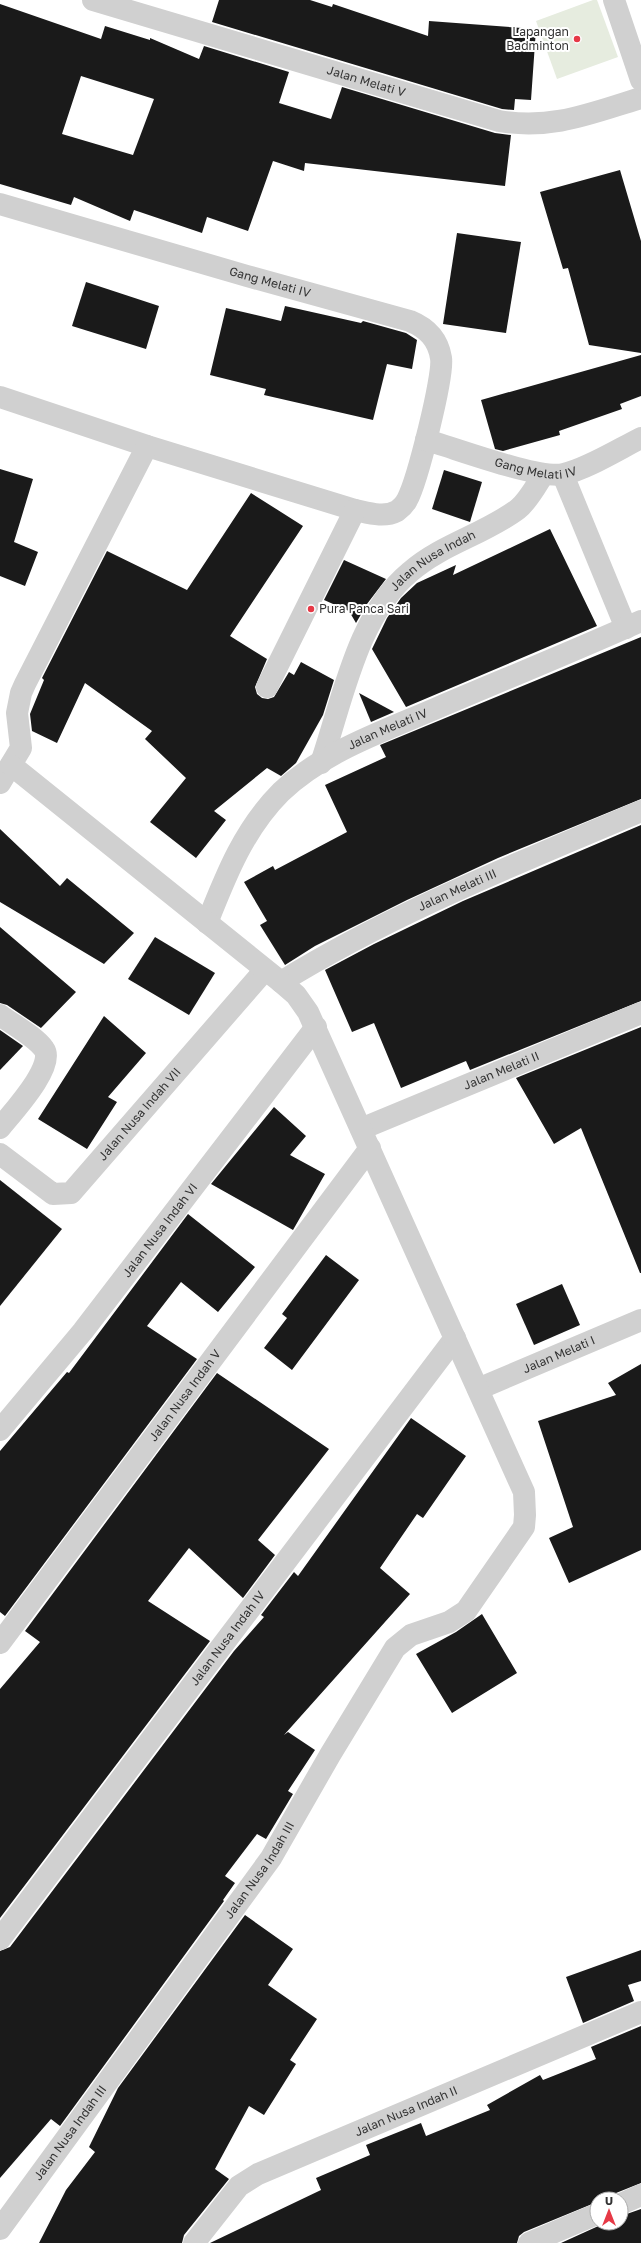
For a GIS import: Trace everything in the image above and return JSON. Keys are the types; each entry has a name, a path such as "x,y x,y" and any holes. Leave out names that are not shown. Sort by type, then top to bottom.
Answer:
{"street":[{"name":"Jalan Melati V","path":"93,0 499,122 537,125 556,123 641,98"},
{"path":"614,0 641,80"},
{"name":"Gang Melati IV","path":"0,204 239,274 410,321 423,327 437,343 442,365 426,440 411,492 401,508 384,515 356,510 147,446 0,397"},
{"name":"Gang Melati IV","path":"426,440 553,475 641,438"},
{"path":"147,446 21,693 17,713 21,743 19,753 6,774 207,923 296,995 316,1027 478,1388"},
{"path":"553,475 634,624"},
{"name":"Jalan Nusa Indah","path":"322,762 355,658 372,618 380,606 410,572 448,546 501,520 519,508 553,475"},
{"path":"267,687 356,510"},
{"name":"Jalan Melati IV","path":"207,923 232,862 245,837 281,793 302,774 351,745 634,624"},
{"name":"Jalan Melati III","path":"272,976 330,952 445,895 641,811"},
{"name":"Jalan Nusa Indah VII","path":"0,1154 53,1194 71,1193 272,976"},
{"name":"Jalan Melati II","path":"365,1138 641,1013"},
{"path":"0,1015 42,1046 46,1054 44,1070 0,1128"},
{"name":"Jalan Nusa Indah VI","path":"0,1430 83,1331 316,1027"},
{"name":"Jalan Nusa Indah V","path":"0,1643 365,1138"},
{"name":"Jalan Melati I","path":"478,1388 641,1320"},
{"name":"Jalan Nusa Indah IV","path":"0,1939 455,1338"},
{"name":"Jalan Nusa Indah III","path":"0,2229 271,1858 330,1754 395,1648 411,1635 449,1622 466,1611 524,1527 526,1515 524,1492 478,1388"},
{"name":"Jalan Nusa Indah II","path":"194,2243 239,2186 258,2174 641,2012"},
{"path":"629,2200 641,2195"},
{"path":"529,2243 589,2217"}],"shaded area":[{"name":"Lapangan Badminton","path":"593,0 597,0 618,57 557,79 536,21"}],"building":[{"path":"219,0 310,0 332,7 333,4 428,36 429,21 536,29 531,100 515,99 514,110 502,109 212,22"},
{"path":"0,4 101,39 105,26 150,40 150,38 199,59 204,46 289,72 279,103 331,119 342,87 495,133 511,135 505,186 305,163 304,171 273,161 248,231 207,217 202,233 134,210 130,221 74,197 71,205 0,184","holes":["81,76 154,99 133,155 62,134"]},
{"path":"620,170 641,241 641,353 589,345 568,268 563,269 540,192"},
{"path":"457,233 521,242 506,333 443,324"},
{"path":"86,282 159,306 146,349 72,326"},
{"path":"285,306 361,323 363,321 406,333 417,340 412,369 387,364 373,420 264,395 266,389 210,375 226,308 281,321"},
{"path":"641,355 641,396 620,404 622,409 559,431 560,435 503,451 495,449 481,400"},
{"path":"0,469 33,479 14,542 38,552 25,586 0,576"},
{"path":"444,470 482,482 470,522 432,509"},
{"path":"251,493 303,526 230,636 267,659 255,687 257,694 262,698 268,699 274,697 289,672 294,675 301,662 334,680 323,715 296,763 281,776 267,768 214,811 226,820 196,858 150,822 186,778 145,739 152,731 85,683 57,743 32,731 30,714 44,680 42,678 107,551 187,590"},
{"path":"550,529 597,626 406,707 372,649 387,618 401,598 417,583 456,565 453,575"},
{"path":"344,560 386,579 367,604 356,623 349,611 324,600"},
{"path":"641,637 641,799 498,858 407,900 315,946 285,965 260,925 267,921 244,882 273,866 275,870 347,832 325,785 386,757 380,745"},
{"path":"359,693 394,712 371,722"},
{"path":"641,825 641,1001 470,1070 466,1061 401,1088 374,1023 352,1032 325,970 374,944 463,901"},
{"path":"0,829 60,886 67,878 134,933 104,964 0,902"},
{"path":"0,927 76,992 41,1028 7,1005 0,1003"},
{"path":"155,937 215,973 189,1015 128,979"},
{"path":"104,1016 146,1053 108,1097 117,1102 87,1149 38,1119"},
{"path":"641,1027 640,1273 581,1128 554,1144 516,1078"},
{"path":"0,1030 23,1046 0,1070"},
{"path":"274,1107 306,1136 290,1155 325,1174 293,1230 211,1184"},
{"path":"0,1180 62,1229 0,1306"},
{"path":"188,1214 255,1267 218,1312 181,1282 147,1326 197,1359 5,1616 0,1612 0,1451 67,1372 69,1373"},
{"path":"326,1255 359,1280 292,1370 264,1348 287,1318 282,1314"},
{"path":"562,1284 580,1325 534,1345 516,1304"},
{"path":"641,1364 641,1550 569,1583 549,1538 573,1527 538,1421 616,1395 608,1383"},
{"path":"217,1373 329,1449 258,1540 275,1555 243,1598 189,1548 148,1601 210,1641 0,1918 0,1689 40,1642 25,1631"},
{"path":"411,1418 466,1456 423,1518 417,1514 380,1568 410,1594 284,1735 288,1732 315,1750 288,1791 293,1794 266,1839 257,1834 225,1876 235,1883 223,1900 224,1901 60,2126 51,2119 0,2178 0,1951 10,1947 234,1651 264,1617 261,1615 294,1572 298,1576"},
{"path":"482,1614 517,1673 452,1713 416,1654 456,1632"},
{"path":"245,1915 293,1949 268,1985 317,2019 290,2060 296,2064 264,2115 249,2106 215,2169 229,2179 184,2235 182,2243 39,2243 66,2190 95,2152 89,2147 118,2088"},
{"path":"641,1950 641,1981 628,1985 634,2001 583,2023 566,1977"},
{"path":"641,2026 641,2183 621,2191 589,2191 589,2205 524,2232 519,2236 517,2243 210,2243 321,2190 316,2178 370,2155 366,2145 421,2123 426,2136 490,2110 487,2105 540,2075 543,2080 596,2059 591,2047"},
{"path":"641,2209 641,2243 561,2243 589,2230 629,2231 629,2213"}],"place":[{"name":"Lapangan Badminton","path":"577,39"},
{"name":"Pura Panca Sari","path":"311,609"}]}
